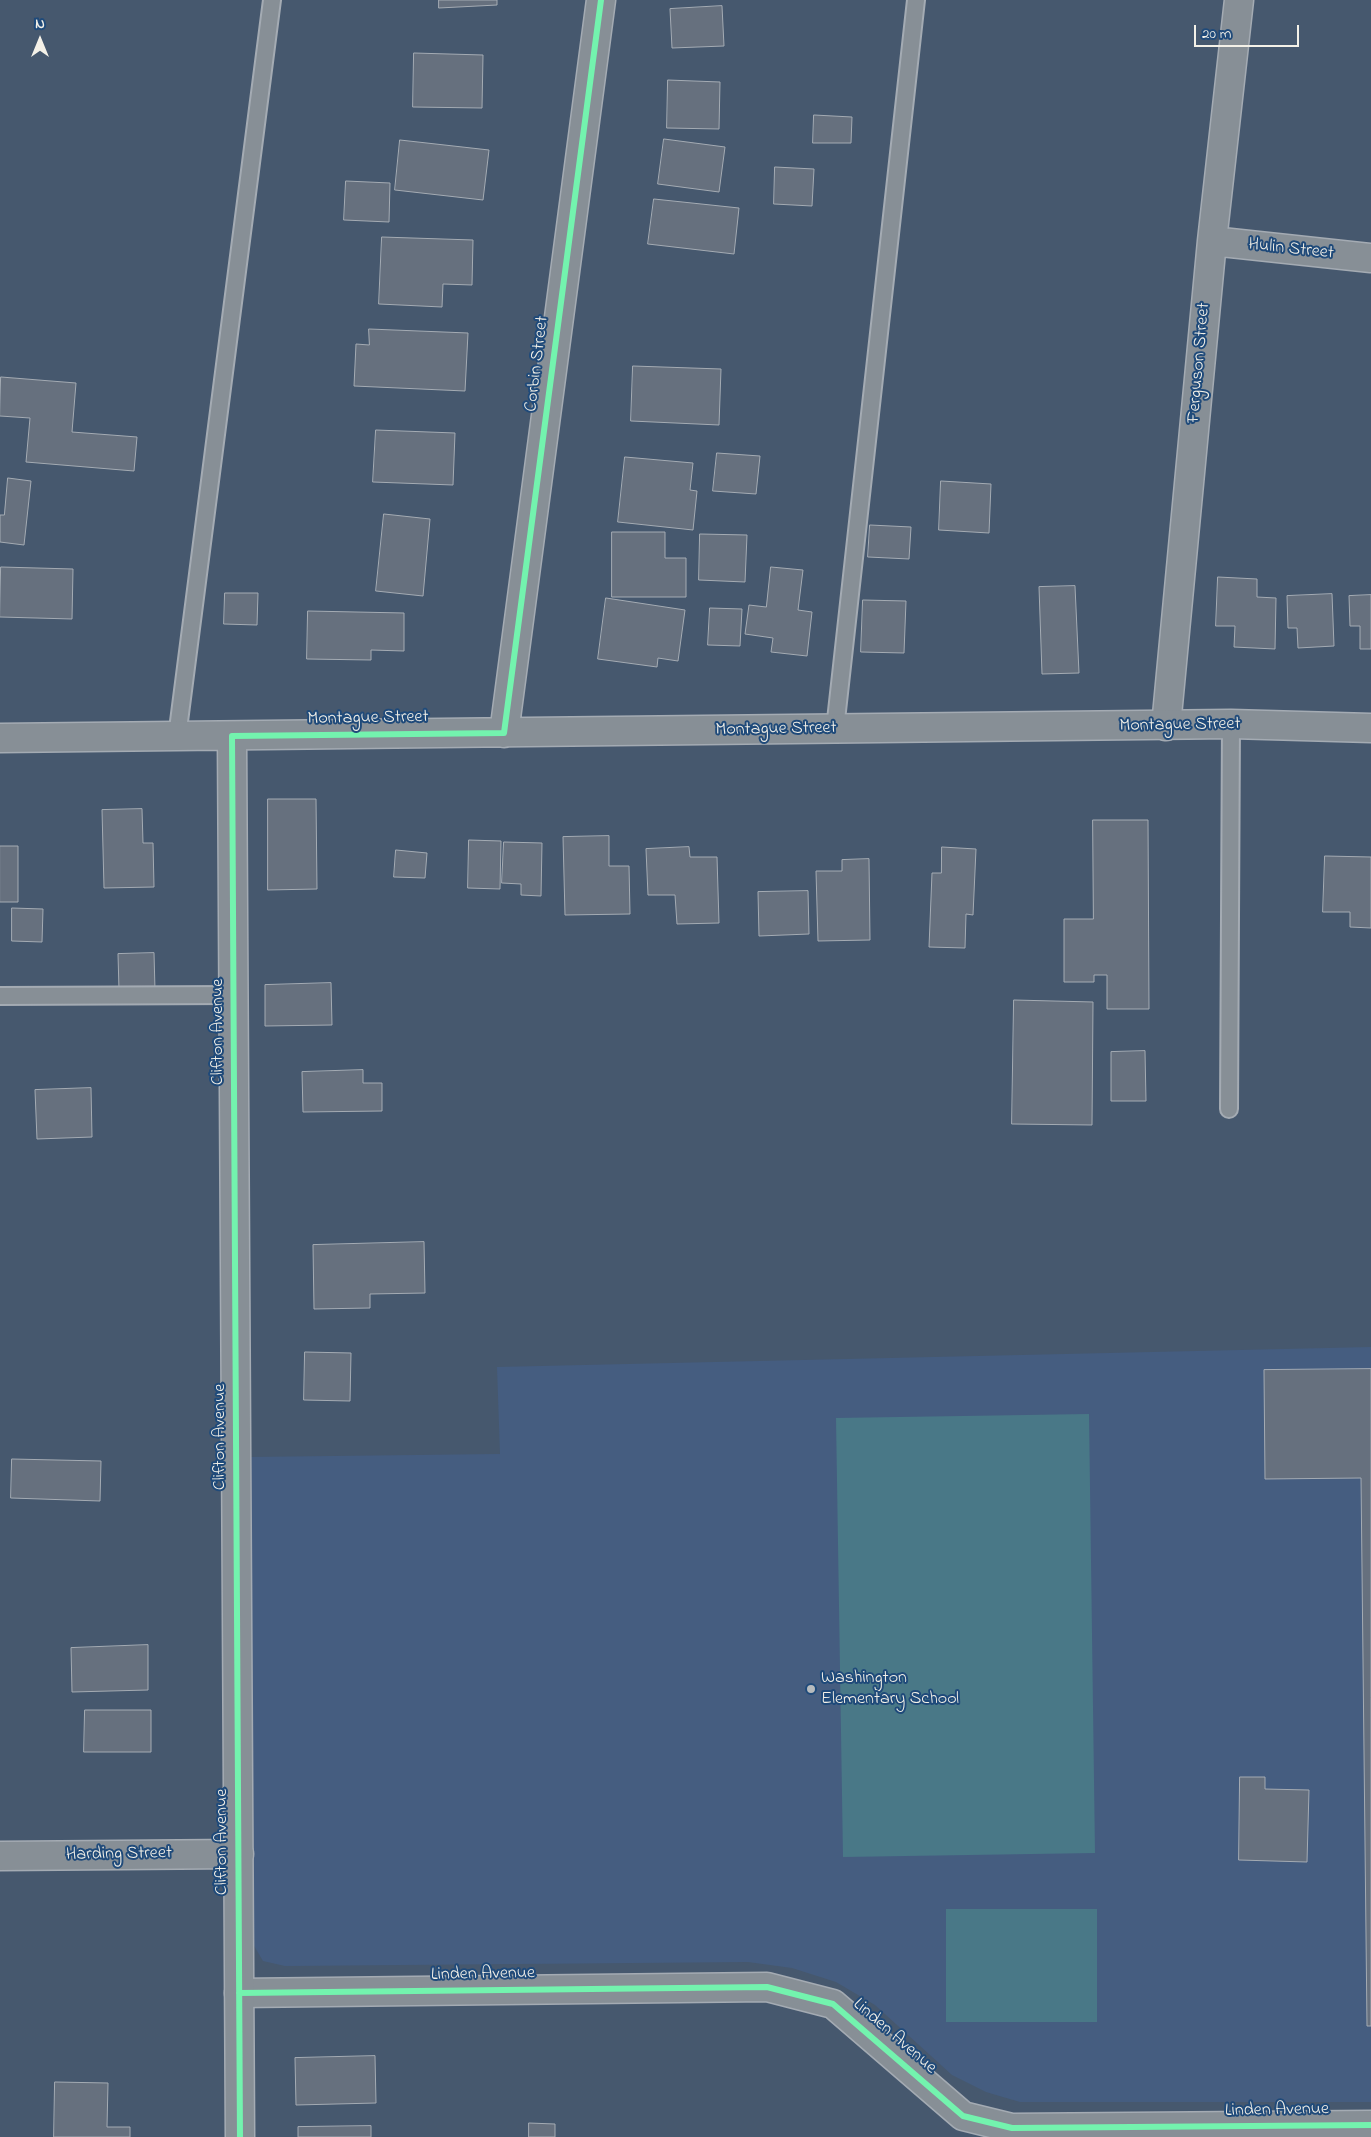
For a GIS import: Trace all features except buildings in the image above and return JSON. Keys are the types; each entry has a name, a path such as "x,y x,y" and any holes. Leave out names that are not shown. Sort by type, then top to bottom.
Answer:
{"street":[{"name":"Corbin Street","path":"504,733 601,0"},
{"name":"Ferguson Street","path":"1166,726 1212,242 1239,0"},
{"name":"Hulin Street","path":"1212,242 1371,258"},
{"name":"Montague Street","path":"0,738 1231,724 1371,728"},
{"name":"Clifton Avenue","path":"232,736 240,2137"},
{"name":"Harding Street","path":"0,1856 238,1854"},
{"name":"Linden Avenue","path":"239,1992 767,1987 833,2004 963,2116 1012,2128 1371,2125"}],"lane":[{"path":"176,737 272,0"},
{"path":"835,729 916,0"},
{"path":"1229,1109 1231,724"},
{"path":"0,996 233,994"}],"shaded area":[{"name":"Washington Elementary School","path":"1371,1347 1371,2102 1020,2102 986,2092 952,2075 875,2005 836,1982 792,1968 748,1962 285,1966 263,1961 253,1944 250,1921 250,1457 500,1454 497,1367"},
{"path":"1089,1414 1095,1853 843,1857 836,1418"},
{"path":"946,1909 1097,1909 1097,2022 946,2022"}],"cycle path":[{"path":"240,2137 232,736 504,733 601,0"},
{"path":"239,1993 767,1987 833,2004 963,2116 1012,2128 1371,2125"}],"place":[{"name":"Washington Elementary School","path":"811,1689"}]}
